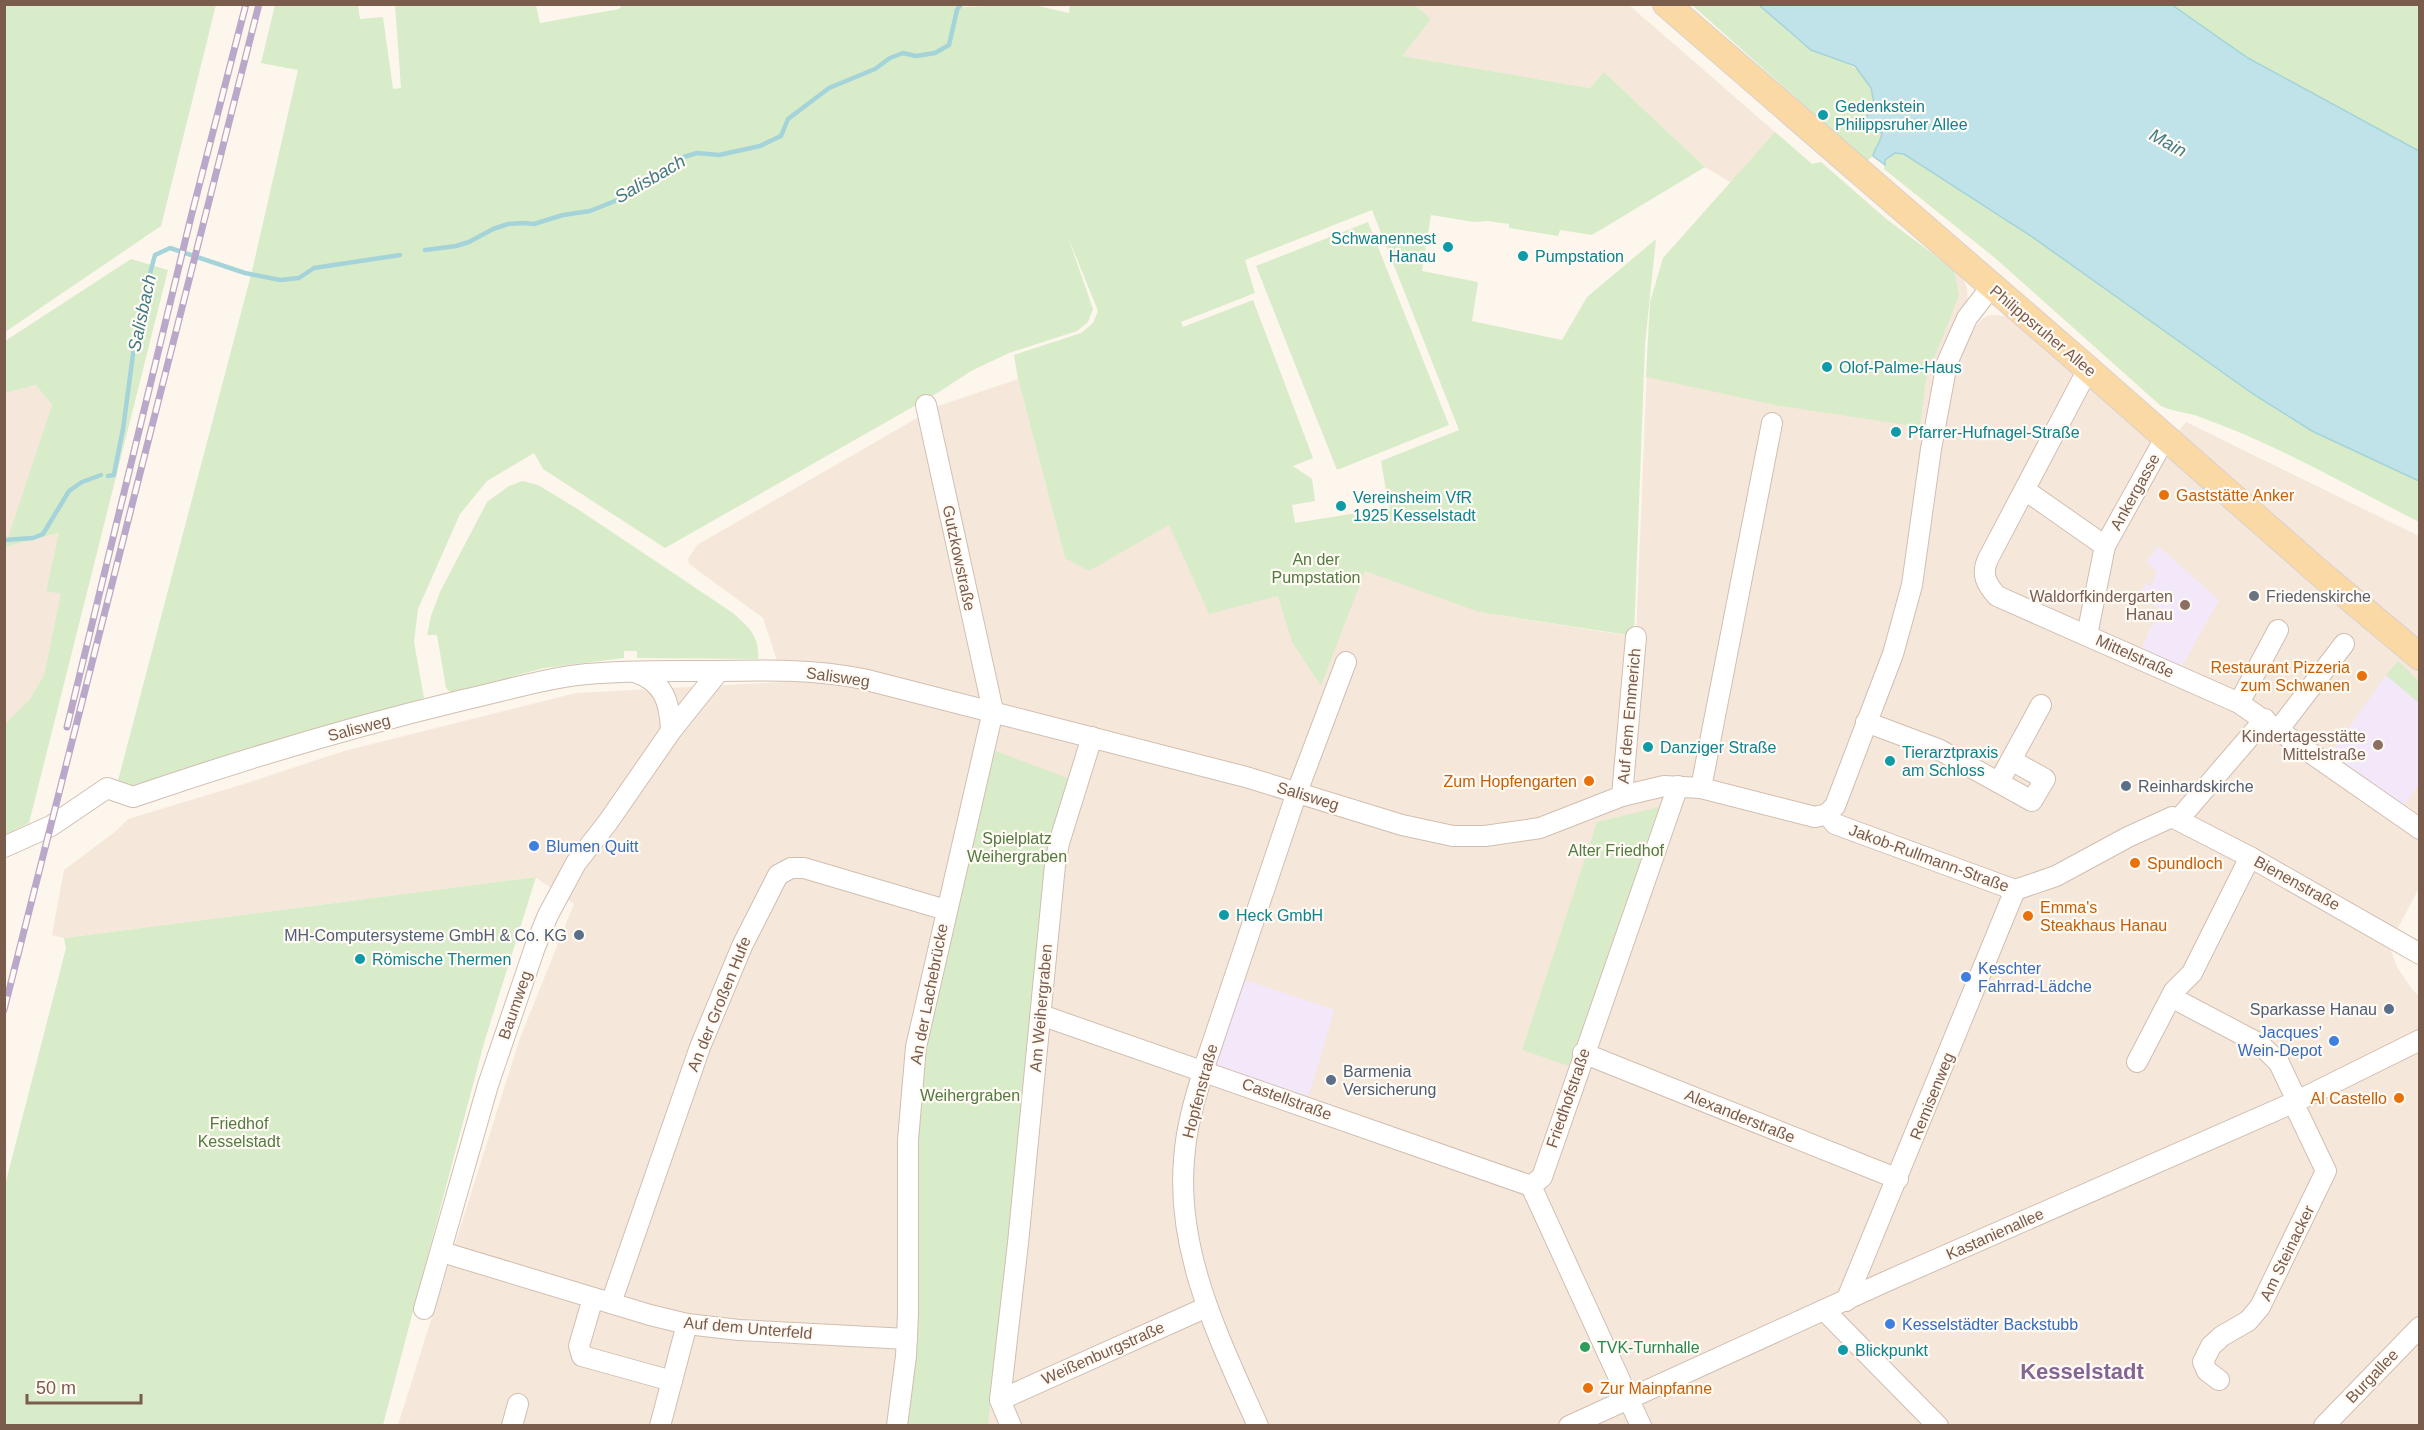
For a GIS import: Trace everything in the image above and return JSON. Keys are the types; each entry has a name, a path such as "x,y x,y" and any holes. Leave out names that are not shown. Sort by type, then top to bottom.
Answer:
{"main road":[{"name":"Philippsruher Allee","path":"1666,4 2420,657"}],"street":[{"path":"1678,786 1701,788 1815,817 1827,814 1835,806 1893,654 1912,585 1931,449 1947,363 1967,318 1991,287"},
{"name":"Mittelstraße","path":"2088,369 1988,559 1984,573 1986,581 1997,596 2239,703 2420,829"},
{"name":"Gutzkowstraße","path":"926,405 993,711"},
{"path":"1701,788 1772,423"},
{"name":"Ankergasse","path":"2087,635 2105,546 2165,438"},
{"name":"Ankergasse","path":"2025,490 2105,546"},
{"path":"2239,703 2278,630"},
{"name":"Auf dem Emmerich","path":"1622,796 1636,637"},
{"path":"2175,819 2272,724 2344,644"},
{"path":"1297,792 1346,662"},
{"name":"Salisweg","path":"4,847 51,826 107,788 133,797 299,744 432,708 557,678 635,672 771,670 835,673 1092,737 1297,792 1425,831 1469,836 1501,835 1540,828 1622,796 1664,786 1678,786"},
{"name":"Baumweg","path":"424,1309 496,1062 531,957 548,915 576,863 608,822 671,731 718,671"},
{"path":"635,672 647,676 662,691 668,708 671,731"},
{"path":"1999,782 2041,705"},
{"name":"An der Lachebrücke","path":"897,1425 907,1339 908,1160 911,1091 922,1017 993,711"},
{"path":"1866,722 1938,748 2032,801 2045,778 2011,760"},
{"name":"Am Weihergraben","path":"1011,1425 1000,1400 1055,865 1059,843 1092,737"},
{"name":"Friedhofstraße","path":"1531,1186 1542,1177 1583,1053 1678,786"},
{"name":"Hopfenstraße","path":"1258,1425 1207,1307 1189,1245 1183,1195 1188,1129 1203,1070 1297,792"},
{"name":"Jakob-Rullmann-Straße","path":"1827,814 1835,824 2015,890 2056,876 2128,837 2175,819"},
{"name":"Bienenstraße","path":"2175,819 2250,857 2420,954"},
{"path":"2138,1062 2177,987 2192,973 2250,857"},
{"name":"An der Großen Hufe","path":"602,1300 700,1047 742,946 778,875 791,868 804,868 946,910"},
{"name":"Remisenweg","path":"1846,1301 2015,890"},
{"path":"2171,997 2260,1044 2279,1063 2295,1102"},
{"name":"Castellstraße","path":"1041,1015 1531,1186"},
{"name":"Kastanienallee","path":"1569,1425 2295,1102 2420,1040"},
{"name":"Alexanderstraße","path":"1583,1053 1898,1179"},
{"name":"Am Steinacker","path":"2218,1380 2207,1371 2203,1362 2211,1346 2222,1335 2248,1321 2260,1307 2326,1171 2295,1102"},
{"path":"1531,1186 1641,1425"},
{"name":"Auf dem Unterfeld","path":"442,1252 650,1316 687,1324 739,1330 907,1339"},
{"path":"602,1300 579,1346 582,1356 672,1381"},
{"name":"Weißenburgstraße","path":"1000,1400 1207,1307"},
{"path":"1825,1311 1938,1425"},
{"path":"660,1425 687,1324"},
{"name":"Burgallee","path":"2324,1425 2420,1327"},
{"path":"512,1425 518,1404"}],"shaded area":[{"path":"1415,5 1629,5 1812,164 1821,162 1885,218 1954,270 1964,280 1967,289 1968,302 1960,315 1975,327 1983,318 1991,315 2005,316 2012,320 2165,446 2186,422 2419,536 2419,888 2389,945 2397,967 2419,996 2419,1425 398,1425 520,1038 574,904 535,877 64,938 52,935 64,870 116,831 128,819 344,751 576,693 784,682 763,618 689,564 688,559 697,545 938,406 1018,379 1065,558 1169,524 1294,517 1295,523 1389,508 1479,612 1636,637 1648,343 1653,298 1737,186 1705,167 1604,72 1590,88 1401,56 1431,19"},
{"path":"36,385 52,405 6,546 60,533 46,590 62,594 44,675 30,699 5,724 5,393"},
{"name":"Waldorfkindergarten Hanau","path":"2158,546 2219,600 2181,668 2142,648 2151,627 2165,611 2138,598 2145,583 2151,586 2157,572 2146,562"},
{"name":"Kindertagesstätte Mittelstraße","path":"2386,675 2419,703 2419,784 2404,806 2331,753"},
{"path":"1243,979 1334,1010 1309,1096 1214,1066"}],"green space":[{"name":"An der Pumpstation","path":"623,4 957,4 964,7 1030,4 1069,13 1070,4 1415,5 1431,19 1402,56 1590,88 1604,72 1705,167 1592,235 1560,230 1558,236 1509,228 1509,224 1474,222 1431,215 1422,271 1478,282 1472,321 1562,340 1587,297 1656,239 1645,344 1634,636 1479,612 1365,571 1321,686 1292,642 1278,596 1209,614 1169,525 1089,571 1065,558 1018,379 1014,355 1081,333 1093,323 1098,311 1068,237 1093,309 1088,322 1077,331 1009,353 971,371 939,392 665,548 543,469 534,453 487,481 460,514 418,609 414,642 424,698 251,753 115,792 252,271 298,70 261,63 275,5 358,5 360,19 383,17 393,89 401,88 395,5 536,5 540,23 619,9","holes":["1372,210 1459,430 1381,461 1389,508 1295,523 1292,505 1315,501 1312,479 1293,466 1313,458 1253,300 1183,327 1181,322 1255,293 1245,260"]},
{"path":"4,5 216,5 161,226 5,332"},
{"path":"1692,5 1759,5 1812,50 1859,71 1870,89 1874,103 1868,112 1882,133 1873,156 1867,161"},
{"path":"2172,5 2419,5 2419,151 2248,58"},
{"path":"1775,132 1812,164 1821,162 1885,218 1954,270 1959,295 1926,379 1920,427 1775,405 1646,377 1650,302 1663,258"},
{"path":"1895,153 1904,154 1926,167 2031,236 2253,394 2312,431 2419,481 2419,522 2256,440 2200,417 2161,406 1995,258 1884,169 1885,160"},
{"path":"1368,222 1449,425 1337,470 1256,266"},
{"path":"131,259 168,270 29,823 5,835 5,724 30,699 44,675 61,594 46,591 59,533 5,547 52,405 36,385 5,393 5,341"},
{"path":"522,481 538,485 576,508 733,613 755,638 758,659 637,658 637,651 624,651 624,658 544,668 451,693 446,688 437,635 427,635 431,616 440,592 487,502 509,486"},
{"path":"2398,661 2419,681 2419,703 2386,675"},
{"name":"Weihergraben","path":"993,750 1073,780 1009,1240 988,1425 901,1426 918,1077"},
{"name":"Alter Friedhof","path":"1659,807 1569,1066 1522,1050 1597,822"},
{"name":"Friedhof Kesselstadt","path":"536,877 484,1043 383,1425 5,1425 5,1185 66,948 64,938"}],"water":[{"name":"Main","path":"1759,5 2172,5 2248,58 2419,151 2419,481 2312,431 2253,394 2031,236 1904,154 1895,153 1885,160 1885,165 1873,156 1882,133 1872,129 1865,120 1874,103 1871,88 1855,66 1811,50"}],"waterway":[{"name":"Salisbach","path":"425,250 469,242 508,224 534,224 563,215 590,211 620,199 661,175 677,159 697,153 719,155 760,146 781,136 788,119 829,88 875,69 890,58 903,53 916,56 935,53 949,45 957,10 961,4"},
{"name":"Salisbach","path":"108,476 114,475 123,429 138,317 155,255 170,248 245,273 280,280 299,278 314,268 400,255"},
{"name":"Salisbach","path":"4,540 33,538 43,534 69,491 82,482 101,475"}],"railway":[{"path":"67,727 191,217 246,4"},
{"path":"4,1010 259,4"}],"place":[{"name":"Gedenkstein Philippsruher Allee","path":"1823,115"},
{"name":"Schwanennest Hanau","path":"1448,247"},
{"name":"Pumpstation","path":"1523,256"},
{"name":"Olof-Palme-Haus","path":"1827,367"},
{"name":"Pfarrer-Hufnagel-Straße","path":"1896,432"},
{"name":"Gaststätte Anker","path":"2164,495"},
{"name":"Vereinsheim VfR 1925 Kesselstadt","path":"1341,506"},
{"name":"Friedenskirche","path":"2254,596"},
{"name":"Waldorfkindergarten Hanau","path":"2185,605"},
{"name":"Restaurant Pizzeria zum Schwanen","path":"2362,676"},
{"name":"Kindertagesstätte Mittelstraße","path":"2378,745"},
{"name":"Danziger Straße","path":"1648,747"},
{"name":"Tierarztpraxis am Schloss","path":"1890,761"},
{"name":"Zum Hopfengarten","path":"1589,781"},
{"name":"Reinhardskirche","path":"2126,786"},
{"name":"Blumen Quitt","path":"534,846"},
{"name":"Spundloch","path":"2135,863"},
{"name":"Heck GmbH","path":"1224,915"},
{"name":"Emma's Steakhaus Hanau","path":"2028,916"},
{"name":"MH-Computersysteme GmbH & Co. KG","path":"579,935"},
{"name":"Römische Thermen","path":"360,959"},
{"name":"Keschter Fahrrad-Lädche","path":"1966,977"},
{"name":"Sparkasse Hanau","path":"2389,1009"},
{"name":"Jacques’ Wein-Depot","path":"2334,1041"},
{"name":"Barmenia Versicherung","path":"1331,1080"},
{"name":"Al Castello","path":"2399,1098"},
{"name":"Kesselstädter Backstubb","path":"1890,1324"},
{"name":"TVK-Turnhalle","path":"1585,1347"},
{"name":"Blickpunkt","path":"1843,1350"},
{"name":"Zur Mainpfanne","path":"1588,1388"}],"district":[{"name":"Kesselstadt","path":"2082,1371"}],"park label":[{"name":"Spielplatz Weihergraben","path":"1017,847"}]}
